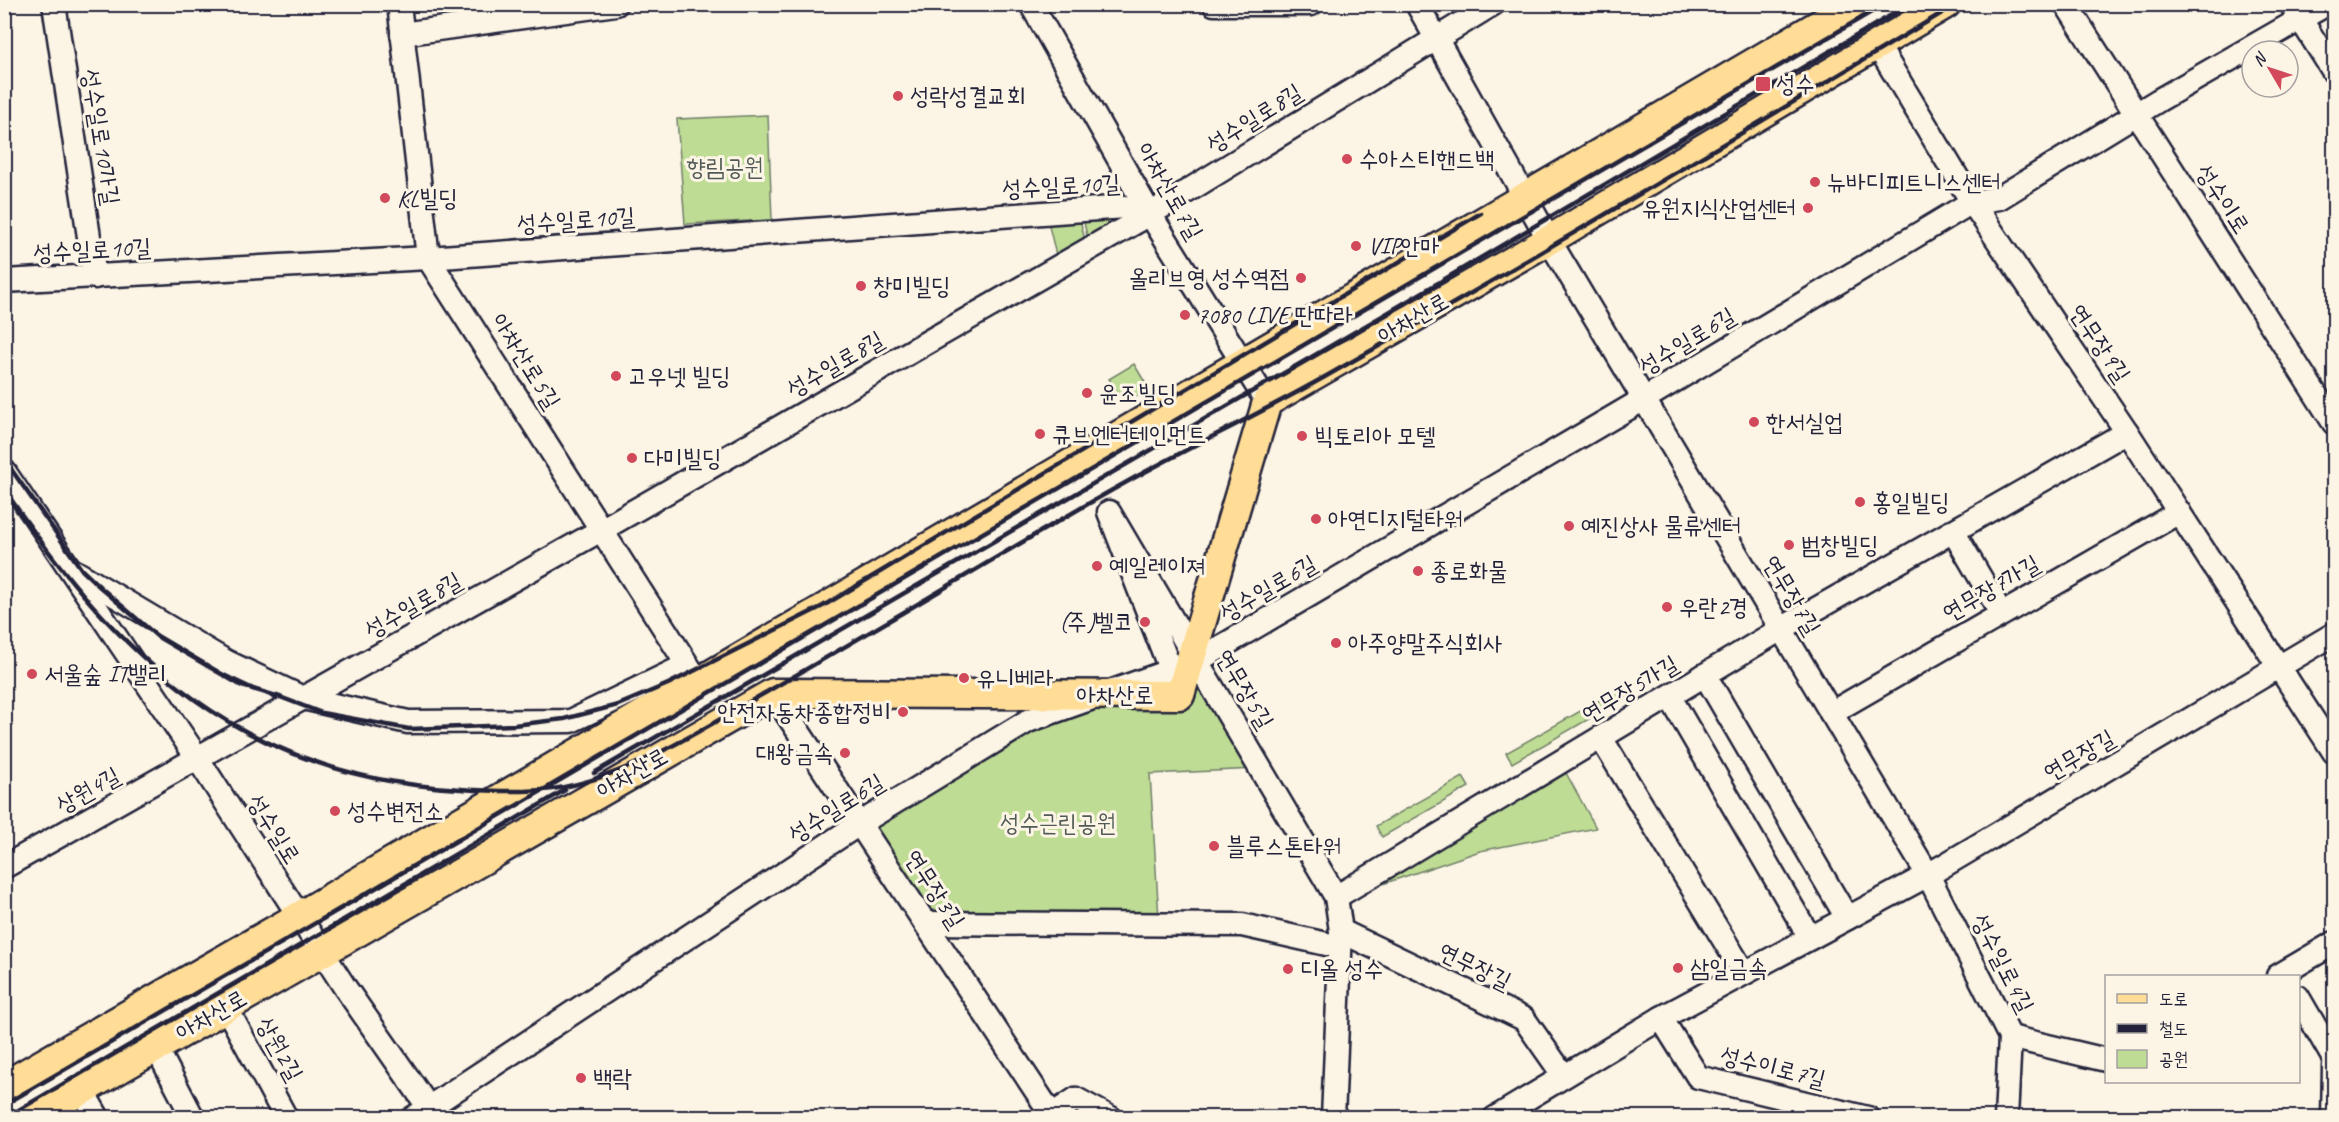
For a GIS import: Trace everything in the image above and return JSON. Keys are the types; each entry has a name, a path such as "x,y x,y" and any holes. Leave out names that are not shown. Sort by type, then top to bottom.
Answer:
{"main road":[{"name":"아차산로","path":"34,1118 773,693 1180,695 1267,402 1854,4"},
{"name":"아차산로","path":"4,1086 298,917 693,674 1242,363 1538,218 1878,46 1946,4"}],"street":[{"name":"성수일로10가길","path":"54,4 95,277"},
{"name":"아차산로5길","path":"399,4 429,258 693,674"},
{"path":"402,34 616,4"},
{"name":"아차산로7길","path":"1031,4 1065,60 1150,214 1267,402"},
{"path":"1214,4 1311,4"},
{"name":"연무장7길","path":"1417,4 1644,399 1928,874"},
{"name":"성수일로8길","path":"198,759 1150,214 1493,4"},
{"name":"성수이로","path":"2066,4 2334,423"},
{"name":"성수일로6길","path":"426,1114 859,824 1028,722 1197,661 1644,399 1972,202 1999,198 2137,114 2296,12 2327,4"},
{"path":"2296,12 2334,72"},
{"name":"연무장9길","path":"1878,46 1972,202 2127,432 2334,752"},
{"name":"성수일로10길","path":"4,281 429,258 1125,207 1150,214"},
{"name":"연무장5가길","path":"1336,897 1781,629 2127,432"},
{"name":"성수일로","path":"4,471 12,499 70,568 198,759 426,1114"},
{"name":"연무장5길","path":"1180,695 1109,512 1336,897 1340,939 1333,1118"},
{"name":"연무장7가길","path":"1832,713 2001,613 2179,512"},
{"path":"1953,531 2001,613"},
{"name":"성수일로","path":"70,568 227,662 303,698"},
{"name":"연무장길","path":"1495,1118 1661,1018 1928,874 2334,634"},
{"name":"아차산로","path":"303,698 408,722 571,721 693,674"},
{"path":"1706,675 1847,918"},
{"name":"연무장3길","path":"773,693 1053,1116 1076,1099 1112,1118"},
{"path":"1670,697 1810,938"},
{"path":"1601,738 1744,973"},
{"name":"상원4길","path":"4,867 198,759"},
{"name":"성수일로4길","path":"1928,874 2010,1036 2006,1118"},
{"path":"925,923 1242,925 1340,939"},
{"name":"연무장길","path":"1340,939 1524,1019 1564,1076"},
{"path":"2283,975 2334,943"},
{"path":"2300,1001 2334,1059"},
{"name":"상원2길","path":"226,1007 286,1118"},
{"name":"성수이로7길","path":"1661,1018 1698,1077 1868,1118"},
{"path":"2010,1036 2105,1060"},
{"path":"156,1047 193,1118"},
{"path":"2333,1118 2334,1066"},
{"path":"82,1090 98,1118"}],"green space":[{"name":"향림공원","path":"768,115 772,220 685,224 677,119"},
{"path":"1119,211 1122,221 1088,240 1083,218"},
{"path":"1080,219 1085,241 1057,259 1048,222"},
{"path":"1134,364 1149,389 1124,404 1109,379"},
{"name":"성수근린공원","path":"1193,668 1255,769 1150,774 1159,918 931,914 873,827 1032,730"},
{"path":"1623,687 1629,696 1512,763 1506,753"},
{"path":"1566,773 1596,828 1480,851 1365,890"},
{"path":"1463,777 1469,787 1382,837 1376,826"}],"railway":[{"path":"4,1105 1885,4"},
{"path":"594,773 1384,315 1910,4"},
{"path":"4,489 48,551 94,607 142,656 195,699 252,735 315,762 384,780 461,789 507,791 553,789 582,783 638,763 665,750 1100,497 1337,370 1571,235 1957,4"},
{"path":"4,459 82,570 158,637 242,686 322,713 409,729 514,725 564,719 618,705 668,684 823,606 1481,213"},
{"path":"5,1118 565,790"}],"place":[{"name":"성수","path":"1763,84"},
{"name":"성락성결교회","path":"898,96"},
{"name":"수아스티핸드백","path":"1347,159"},
{"name":"뉴바디피트니스센터","path":"1815,182"},
{"name":"KL빌딩","path":"385,198"},
{"name":"유원지식산업센터","path":"1808,208"},
{"name":"VIP안마","path":"1356,246"},
{"name":"올리브영 성수역점","path":"1301,278"},
{"name":"창미빌딩","path":"861,286"},
{"name":"7080 LIVE 딴따라","path":"1185,315"},
{"name":"고우넷 빌딩","path":"616,376"},
{"name":"윤조빌딩","path":"1087,393"},
{"name":"한서실업","path":"1754,422"},
{"name":"큐브엔터테인먼트","path":"1040,434"},
{"name":"빅토리아 모텔","path":"1302,436"},
{"name":"다미빌딩","path":"632,458"},
{"name":"홍일빌딩","path":"1860,502"},
{"name":"아연디지털타워","path":"1316,519"},
{"name":"예진상사 물류센터","path":"1569,526"},
{"name":"범창빌딩","path":"1789,545"},
{"name":"예일레이져","path":"1097,566"},
{"name":"종로화물","path":"1418,571"},
{"name":"우란2경","path":"1667,607"},
{"name":"(주)벨코","path":"1145,622"},
{"name":"아주양말주식회사","path":"1336,643"},
{"name":"서울숲 IT밸리","path":"32,674"},
{"name":"유니베라","path":"964,678"},
{"name":"안전자동차종합정비","path":"903,712"},
{"name":"대왕금속","path":"845,753"},
{"name":"성수변전소","path":"335,811"},
{"name":"블루스톤타워","path":"1214,846"},
{"name":"삼일금속","path":"1678,968"},
{"name":"디올 성수","path":"1288,969"},
{"name":"백락","path":"581,1078"}]}
